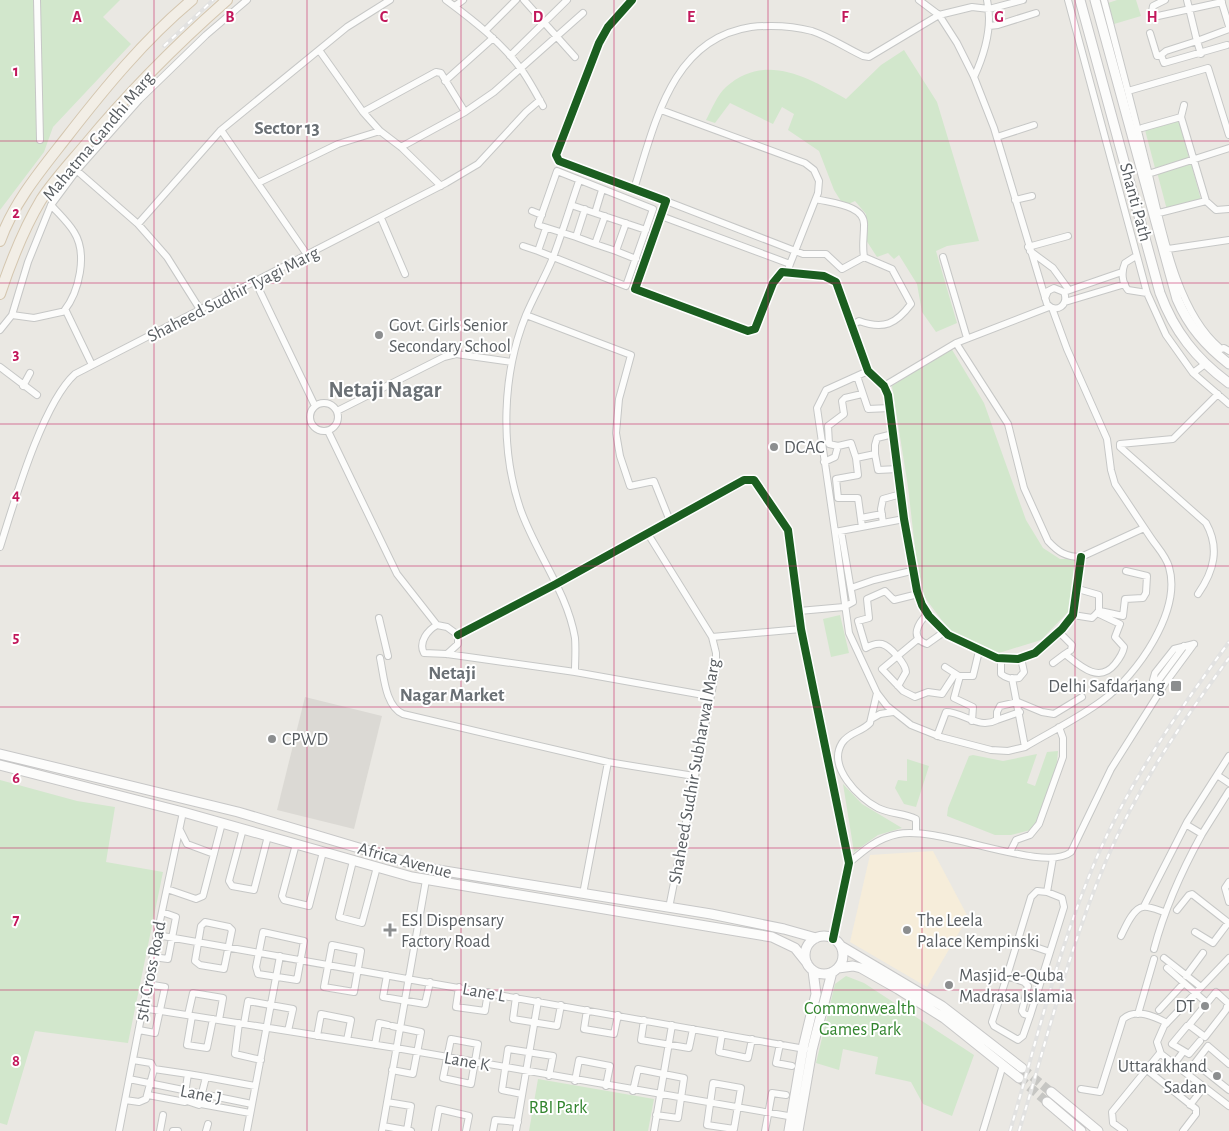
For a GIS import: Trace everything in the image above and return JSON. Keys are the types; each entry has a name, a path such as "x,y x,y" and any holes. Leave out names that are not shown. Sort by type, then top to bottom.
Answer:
{"main road":[{"name":"Mahatma Gandhi Marg","path":"0,240 27,188 89,109 153,34 192,0"},
{"name":"Mahatma Gandhi Marg","path":"0,294 18,243 41,200 73,167 102,125 168,54 227,0"},
{"name":"Shanti Path","path":"1080,0 1160,292 1169,318 1183,340 1205,364 1229,383"},
{"name":"Shanti Path","path":"1094,0 1145,175 1177,299 1184,315 1200,339 1217,350 1229,364"},
{"name":"Africa Avenue","path":"0,754 238,812 426,868 784,928 816,938"},
{"name":"Africa Avenue","path":"0,765 184,812 426,880 772,937 795,948 807,963"},
{"path":"798,1131 796,1117 816,994 813,971 807,963 808,946 816,938 828,937 833,939 841,946 942,1006 1022,1068"},
{"path":"807,1049 835,970 843,958 841,946"},
{"path":"813,971 823,974 853,966 862,968 944,1018 1019,1078"},
{"path":"1051,1092 1098,1131"},
{"path":"1047,1102 1081,1131"},
{"path":"789,1131 796,1117"}],"street":[{"path":"38,0 40,140"},
{"path":"0,330 12,315 28,262 51,205 73,167 206,35 247,0"},
{"path":"138,224 221,130 363,15 390,0"},
{"path":"446,0 493,38 522,69"},
{"path":"455,6 463,0"},
{"path":"485,31 516,0"},
{"path":"524,0 575,57"},
{"path":"510,56 567,0"},
{"path":"632,0 608,27 599,43 556,154 559,161 796,251 812,255 826,254 842,269 864,257"},
{"path":"838,532 844,607 855,650 877,693 893,712 911,725 937,736 991,750 1013,750 1025,747 1103,700 1120,685 1143,656 1162,624 1168,602 1170,575 1164,558 1115,484 1107,439 1045,298 997,136 974,77 957,43 939,15 919,0"},
{"path":"974,77 982,57 989,26 987,0"},
{"path":"634,189 661,110 674,80 689,60 707,44 727,33 759,26 802,29 822,35 863,56 869,57 939,15 972,7 989,9 1022,0"},
{"path":"1068,0 1136,256 1148,293 1166,335 1192,373 1229,404"},
{"path":"1104,0 1128,91 1145,175 1160,213 1176,280 1193,313 1217,350 1229,351"},
{"path":"1161,55 1166,50 1229,28 1222,1 1158,16 1152,11 1153,6 1165,0"},
{"path":"1187,0 1201,54"},
{"path":"401,147 465,112 522,69 583,13"},
{"path":"989,26 998,26 1036,13"},
{"path":"1150,33 1157,56 1161,55"},
{"path":"445,81 493,38"},
{"path":"1161,55 1164,63 1167,64 1227,45"},
{"path":"320,50 364,112 380,131 401,147 441,186"},
{"path":"1128,91 1208,68 1229,135"},
{"name":"Shaheed Sudhir Tyagi Marg","path":"0,547 22,480 57,398 71,378 92,365 381,218 478,164 526,112 541,103 522,69"},
{"path":"364,112 436,72 441,73 465,112"},
{"path":"1184,105 1181,117 1206,201 1216,210 1229,209"},
{"path":"661,110 805,163 814,170 819,182 816,199 787,271"},
{"path":"1142,128 1181,117"},
{"path":"997,136 1034,125"},
{"path":"221,130 308,256"},
{"path":"258,183 338,144 380,131"},
{"path":"1145,175 1229,148"},
{"path":"73,167 138,224 172,263 201,310"},
{"path":"523,246 626,286 636,259 653,209 557,171 538,225 636,259"},
{"path":"1116,180 1129,176"},
{"path":"575,672 574,636 556,584 521,511 512,472 507,408 512,362 526,315 553,257 579,181"},
{"path":"595,212 602,190"},
{"path":"1015,200 1032,196"},
{"path":"816,199 852,207 860,215 865,223 862,250 864,257"},
{"path":"1160,213 1206,201"},
{"path":"666,202 635,289 748,331 755,329 776,277 782,272 824,276 836,282 868,371 884,386 888,395 904,519 918,594 928,613 944,632 979,651 1001,658 1021,658 1040,649 1059,632 1073,615 1081,557"},
{"path":"12,315 34,318 64,311 75,293 78,280 79,243 75,232 51,205"},
{"path":"571,205 646,230"},
{"path":"576,237 585,209"},
{"path":"532,212 542,215"},
{"path":"595,244 605,216"},
{"path":"661,216 790,264"},
{"path":"381,218 405,274"},
{"path":"616,251 626,223"},
{"path":"538,252 546,228"},
{"path":"1029,249 1068,236"},
{"path":"1168,249 1229,240"},
{"path":"884,386 967,338 1051,308 1061,307 1065,302 1067,291 1053,268 1029,249"},
{"path":"943,256 967,338"},
{"path":"1136,256 1125,263 1122,272 1125,284 1128,290 1148,293"},
{"path":"851,326 859,320 874,325 886,325 901,318 911,304 892,269 864,257"},
{"path":"1045,298 1048,292 1054,288 1067,291 1122,272"},
{"path":"256,283 315,406"},
{"path":"1065,302 1125,284"},
{"path":"64,311 67,312 92,365"},
{"path":"526,315 631,355 619,399 617,445 630,486 654,481 670,521"},
{"path":"956,343 1008,424 1024,488 1048,541 1062,554 1081,557 1144,528"},
{"path":"337,410 444,357 456,354 512,362"},
{"path":"1192,373 1205,364"},
{"path":"0,367 13,375 37,396"},
{"path":"799,611 844,607 853,602 824,462 817,415 818,402 826,390 868,371"},
{"path":"24,386 30,373"},
{"path":"857,376 868,409 890,408"},
{"path":"862,394 845,398 842,401 844,414 828,426 829,444 838,446 852,444 858,475 836,479 838,498 858,498 862,527"},
{"path":"1198,594 1210,576 1214,556 1213,536 1206,523 1120,447 1120,444 1173,440 1218,394"},
{"path":"328,403 337,410 338,421 328,431 318,430 311,423 310,414 315,406 328,403"},
{"path":"328,431 397,574 437,625 448,627 458,634"},
{"path":"893,434 877,438 874,445 875,454 878,470 898,468"},
{"path":"824,462 835,457 838,446"},
{"path":"856,458 875,454"},
{"path":"458,634 556,584 744,480 754,480 788,530 801,629 848,863 833,939"},
{"path":"883,523 883,499 901,494"},
{"path":"861,518 882,514"},
{"path":"838,532 904,519"},
{"name":"Shaheed Sudhir Subharwal Marg","path":"648,534 712,637 716,653 716,670 709,696 669,908"},
{"path":"1098,612 1123,616 1125,599 1143,598 1147,576 1126,571"},
{"path":"851,588 907,572"},
{"path":"1073,615 1092,618 1098,612 1099,595 1078,589"},
{"path":"898,686 906,668 885,645 878,644 866,648 858,621 869,618 867,599 880,592 885,591 894,600 918,594"},
{"path":"1065,654 1085,670 1095,674 1101,674 1114,666 1124,647 1115,637 1120,624 1098,612"},
{"path":"918,639 918,624 928,613"},
{"path":"379,618 388,656"},
{"path":"437,625 426,636 422,650 427,654 447,654 575,672 709,696"},
{"path":"712,637 801,629"},
{"path":"918,639 927,644 944,632"},
{"path":"1053,663 1071,650 1072,645 1059,632"},
{"path":"447,654 458,644 458,634"},
{"path":"918,639 882,669 898,686 915,698 928,692 942,694 957,675"},
{"path":"848,863 872,844 885,838 916,833 1010,852 1053,858 1065,857 1071,852 1111,769 1158,695 1194,644 1185,645 1154,685 1158,695"},
{"path":"945,667 957,675 973,676 979,651"},
{"path":"380,658 390,703 396,711 403,714 608,762 694,776"},
{"path":"1001,658 1001,674 1006,678 1019,678 1024,672 1021,658"},
{"path":"957,675 954,698 974,707 972,721"},
{"path":"1012,678 1020,712 1025,747"},
{"path":"873,718 877,693"},
{"path":"997,720 998,708 1018,702 1042,712 1054,714 1082,697"},
{"path":"893,712 880,714 873,718 866,727 848,735 841,745 838,759 841,772 861,794 879,808 916,819 916,833"},
{"path":"937,736 946,712 972,721 989,724 1020,712"},
{"path":"1010,852 1016,840 1030,834 1040,824 1063,757 1063,738 1058,727"},
{"path":"1121,936 1128,921 1144,906 1187,825 1229,756"},
{"path":"583,894 608,762"},
{"path":"1217,775 1229,783"},
{"path":"1154,949 1173,888 1202,834 1229,790"},
{"name":"5th Cross Road","path":"120,1130 142,1008 184,812"},
{"path":"167,889 200,899 222,823"},
{"path":"1187,825 1202,834"},
{"path":"180,828 187,844 214,854"},
{"path":"243,829 229,881 232,886 254,890 268,836"},
{"path":"296,844 282,896 284,900 309,906 323,852"},
{"path":"1047,892 1053,858"},
{"path":"353,860 339,917 362,923 377,867"},
{"path":"387,1102 410,1106 409,1131 382,1129 426,880"},
{"path":"1229,882 1225,888 1229,902"},
{"path":"1037,891 1047,892 1062,898 1064,904 1024,1036 1018,1040 994,1026 992,1022 1031,897 1037,891"},
{"path":"1177,910 1189,895 1192,894 1229,923 1213,943 1195,932"},
{"path":"1144,906 1164,912"},
{"path":"153,957 168,958 174,938 176,917 162,912"},
{"path":"205,922 231,928 229,947 225,968 200,965 195,961 201,926 205,922"},
{"path":"265,932 304,940 300,960 296,980 258,974 256,967 262,934 265,932"},
{"name":"Lane L","path":"157,935 807,1049"},
{"path":"1018,941 1050,952"},
{"path":"332,945 362,951 358,970 354,992 324,986 332,945"},
{"path":"1159,1010 1204,953"},
{"path":"247,1131 280,956"},
{"path":"1164,958 1198,990 1207,1003"},
{"path":"1138,1014 1154,959"},
{"path":"1228,962 1167,1023 1158,1036 1157,1048 1160,1053 1229,1106"},
{"path":"1167,968 1185,979"},
{"path":"387,975 383,997 425,1004 430,982"},
{"path":"1007,976 1026,984 1028,988 1022,1011 1030,1016"},
{"path":"139,1030 156,1033 165,987 148,984"},
{"path":"459,987 456,1007 485,1011 488,992"},
{"path":"1216,992 1228,1003 1226,1010 1204,1037 1189,1025 1207,1003 1216,992"},
{"path":"193,993 223,998 207,1048 187,1045 190,1016 193,993"},
{"path":"516,997 513,1019 557,1026 561,1005"},
{"path":"261,1060 235,1054 248,1001 293,1009 288,1031"},
{"path":"516,1131 538,1001"},
{"name":"Lane K","path":"142,1008 396,1048 633,1091 796,1117"},
{"path":"587,1010 584,1029 614,1034 618,1015"},
{"path":"317,1036 321,1014 351,1020 347,1040"},
{"path":"1081,1089 1100,1092 1123,1019 1138,1014 1155,1016 1167,1023"},
{"path":"644,1020 641,1040 668,1045 689,1048 693,1029"},
{"path":"375,1045 379,1023 421,1032 413,1074 392,1070"},
{"path":"654,1131 672,1025"},
{"path":"1187,1026 1172,1044 1183,1052 1191,1053 1200,1041"},
{"path":"722,1034 719,1052 748,1058 752,1039"},
{"path":"451,1039 478,1044 476,1063 471,1084 443,1078 451,1039"},
{"path":"780,1044 776,1063 792,1066"},
{"path":"1186,1073 1208,1046 1229,1064"},
{"path":"522,1094 502,1090 508,1049 552,1056 549,1076"},
{"path":"1174,1064 1183,1052"},
{"path":"1124,1131 1113,1123 1111,1118 1112,1112 1160,1053"},
{"path":"126,1100 142,1102 148,1095 154,1068 151,1063 133,1060"},
{"path":"575,1080 579,1060 610,1066 606,1086"},
{"path":"1195,1063 1229,1090"},
{"path":"984,1131 1003,1065"},
{"path":"154,1068 255,1086"},
{"path":"633,1091 638,1069 684,1078 678,1118 656,1116"},
{"path":"1147,1070 1197,1111 1183,1131"},
{"path":"184,1102 188,1074"},
{"path":"201,1104 206,1077"},
{"name":"Lane J","path":"129,1079 252,1104"},
{"path":"713,1083 741,1088 734,1129 707,1125 710,1103 713,1083"},
{"path":"1190,1105 1204,1087"},
{"path":"765,1131 772,1092 786,1095"},
{"path":"148,1095 250,1113"},
{"path":"435,1131 439,1109 469,1116 466,1131"},
{"path":"160,1131 163,1115"},
{"path":"493,1131 495,1120 518,1122"},
{"path":"206,1131 208,1124"},
{"path":"120,1130 128,1131"}],"shaded area":[{"path":"305,697 382,716 354,829 277,810"},
{"name":"The Leela Palace Kempinski","path":"933,851 968,917 927,987 850,942 870,855"}],"green space":[{"path":"0,0 120,0 103,17 131,44 53,127 44,152 0,210"},
{"path":"1117,0 1136,0 1141,16 1114,24 1108,3"},
{"path":"904,50 937,102 979,241 947,246 936,251 957,323 936,332 922,312 917,284 899,255 894,259 888,253 877,257 866,240 866,214 855,201 844,206 834,190 819,151 788,130 794,114 782,107 773,124 730,103 715,123 706,120 717,98 726,87 741,77 756,71 787,72 817,83 846,99 881,65"},
{"path":"1179,121 1189,158 1155,168 1145,130"},
{"path":"1191,163 1201,200 1167,210 1157,172"},
{"path":"951,348 984,403 1026,520 1043,548 1060,559 1075,559 1071,609 1041,640 999,653 955,638 920,591 908,487 892,386"},
{"path":"840,615 849,653 831,657 823,619"},
{"path":"1058,751 1056,771 1034,829 1011,835 995,835 947,816 948,808 969,756 973,755 1003,761 1037,754 1027,783 1035,786 1047,752"},
{"path":"907,759 929,766 916,807 904,804 895,788 898,780 907,781"},
{"path":"0,780 77,801 115,807 106,862 163,872 128,1043 35,1031 7,1125 0,1123"},
{"path":"843,784 862,804 902,828 878,835 854,852"},
{"name":"Commonwealth Games Park","path":"846,976 864,983 974,1055 952,1116 923,1104 911,1082 875,1074 878,1057 843,1049 839,1070 816,1063 835,984"},
{"name":"RBI Park","path":"538,1079 654,1099 648,1131 529,1131"}],"tunnel":[{"path":"1022,1068 1051,1092"},
{"path":"1019,1078 1047,1102"}],"railway":[{"path":"164,46 213,0"},
{"path":"1010,1131 1060,958 1083,890 1097,857 1125,800 1157,746 1229,642"},
{"path":"1019,1131 1059,994 1081,926 1106,861 1146,781 1194,706 1229,658"}],"cycle path":[{"path":"632,0 608,27 599,43 556,155 559,161 666,201 635,289 748,331 755,329 773,283 782,272 824,276 836,282 868,371 884,386 888,395 904,519 917,591 922,605 929,616 948,635 997,658 1018,659 1035,653 1062,629 1073,615 1081,557"},
{"path":"458,635 556,584 744,480 754,480 788,530 801,629 849,863 833,939"}],"place":[{"name":"Govt. Girls Senior Secondary School","path":"379,335"},
{"name":"DCAC","path":"774,447"},
{"name":"Delhi Safdarjang","path":"1176,686"},
{"name":"CPWD","path":"272,739"},
{"name":"ESI Dispensary Factory Road","path":"390,930"},
{"name":"The Leela Palace Kempinski","path":"907,930"},
{"name":"Masjid-e-Quba Madrasa Islamia","path":"949,985"},
{"name":"DT","path":"1205,1006"},
{"name":"Uttarakhand Sadan","path":"1217,1076"}],"district":[{"name":"Sector 13","path":"287,127"},
{"name":"Netaji Nagar","path":"385,389"},
{"name":"Netaji Nagar Market","path":"452,683"}]}
